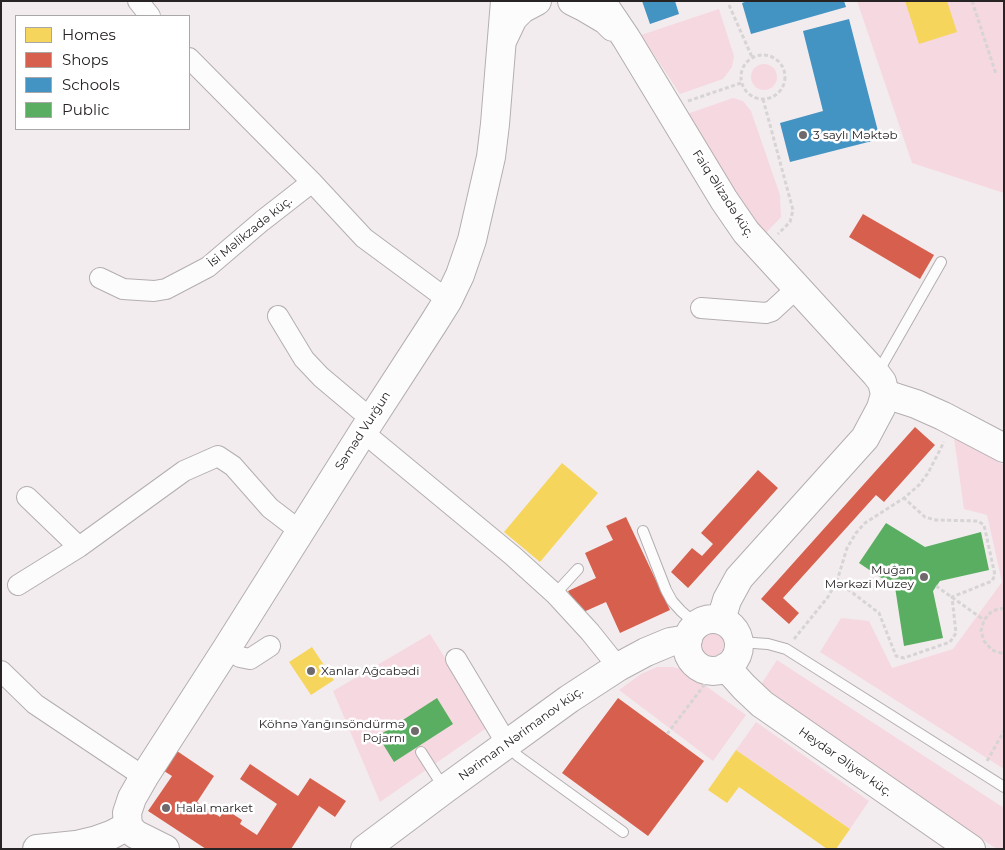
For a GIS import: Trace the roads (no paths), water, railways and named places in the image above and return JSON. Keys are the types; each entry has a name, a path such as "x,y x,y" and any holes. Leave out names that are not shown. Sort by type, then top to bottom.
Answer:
{"main road":[{"name":"Səməd Vurğun","path":"128,826 127,813 132,798 144,777 448,300 460,275 472,240 491,157 505,1"},
{"path":"501,43 513,18 522,8 537,1"},
{"path":"572,1 606,20 626,38"},
{"name":"Faiq Əlizadə küç.","path":"600,1 626,38 724,200 746,232 881,384 916,404 1004,448"},
{"path":"702,628 728,624 734,629 739,642 739,648 737,654 726,667 718,670 709,670 701,667 694,662 688,647 702,628 727,600 739,578 865,438 881,408 881,384"},
{"name":"Nəriman Nərimanov küç.","path":"379,845 445,789 569,699 618,667 646,652 702,628"},
{"name":"Heydər Əliyev küç.","path":"726,667 762,704 971,849"},
{"path":"37,849 76,847 111,835 128,826 134,834 166,849"}],"street":[{"path":"138,1 149,15"},
{"path":"190,59 312,182 364,238 448,300"},
{"name":"İsi Məlikzadə küç.","path":"100,278 123,289 154,291 166,289 208,268 262,221 312,182"},
{"path":"701,308 766,313 772,311 797,288"},
{"path":"278,316 304,360 367,425 555,594 590,632 618,667"},
{"path":"18,584 80,547 184,471 218,456 234,466 270,508 300,531"},
{"path":"27,497 80,547"},
{"path":"227,648 240,657 250,658 270,646"},
{"path":"456,659 507,744"},
{"path":"1,671 35,704 144,777"}],"lane":[{"path":"881,384 941,262"},
{"path":"643,531 672,601 702,628"},
{"path":"555,594 578,569"},
{"path":"739,642 768,644 786,649 1004,787"},
{"path":"507,744 518,756 623,832"},
{"path":"421,752 445,789"}],"place":[{"name":"3 saylı Məktəb","path":"803,135"},
{"name":"Muğan Mərkəzi Muzey","path":"924,577"},
{"name":"Xanlar Ağcabədi","path":"311,671"},
{"name":"Köhnə Yanğınsöndürmə Pojarnı","path":"415,731"},
{"name":"Halal market","path":"166,808"}]}
